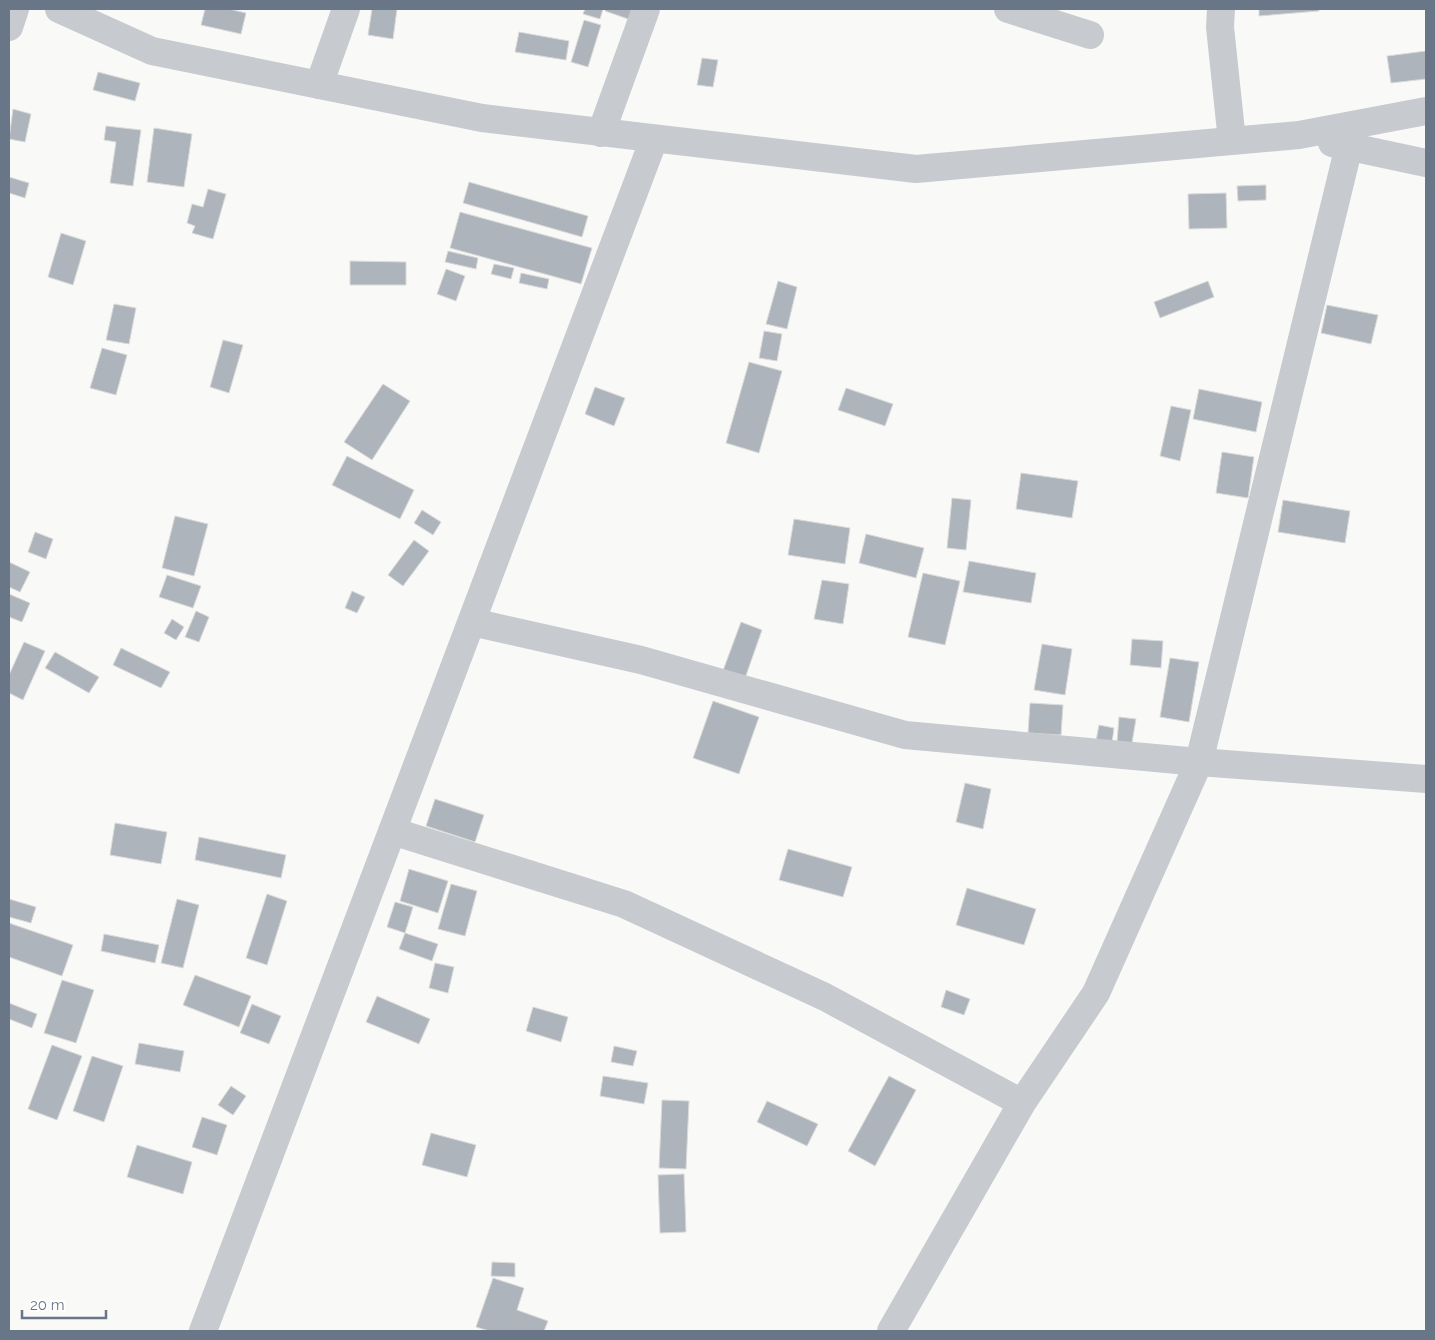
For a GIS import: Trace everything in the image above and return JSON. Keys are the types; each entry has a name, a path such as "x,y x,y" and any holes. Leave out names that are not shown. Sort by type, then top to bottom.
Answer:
{"street":[{"path":"9,27 15,9"},
{"path":"59,9 152,51 482,118 916,169 1299,135 1426,111"},
{"path":"319,85 346,9"},
{"path":"601,133 646,9"},
{"path":"1008,9 1090,35"},
{"path":"1221,9 1220,28 1232,141"},
{"path":"1299,135 1426,163"},
{"path":"203,1331 654,139"},
{"path":"891,1331 1022,1103 1096,993 1199,762 1349,146"},
{"path":"472,622 641,660 905,735 1199,762 1426,779"},
{"path":"392,831 624,904 824,997 1022,1103"}],"building":[{"path":"205,9 229,9 246,13 241,34 201,25"},
{"path":"372,9 397,9 393,39 368,35"},
{"path":"585,9 603,9 600,19 583,14"},
{"path":"606,9 639,9 634,21 605,11"},
{"path":"1259,9 1319,9 1319,11 1259,16"},
{"path":"584,20 601,25 588,67 571,62"},
{"path":"519,32 569,41 566,60 515,52"},
{"path":"1426,51 1426,79 1391,83 1387,56"},
{"path":"702,58 718,60 713,87 697,85"},
{"path":"98,72 140,83 135,101 93,90"},
{"path":"13,109 31,114 25,142 9,139"},
{"path":"106,126 141,130 133,186 110,183 116,142 104,140"},
{"path":"154,128 192,134 184,187 147,182"},
{"path":"9,177 29,183 25,198 9,193"},
{"path":"469,182 588,216 582,237 463,203"},
{"path":"1266,185 1266,200 1238,201 1237,186"},
{"path":"208,189 226,194 213,239 192,233 195,226 187,223 192,204 203,207"},
{"path":"1226,193 1227,228 1189,229 1188,194"},
{"path":"460,212 592,248 581,284 450,248"},
{"path":"61,233 86,241 73,285 48,277"},
{"path":"448,251 478,258 476,269 445,262"},
{"path":"350,261 406,262 406,285 350,285"},
{"path":"494,264 514,268 511,279 491,274"},
{"path":"446,269 465,276 456,301 437,294"},
{"path":"521,273 549,279 547,289 519,283"},
{"path":"778,281 797,287 787,329 766,324"},
{"path":"1208,281 1214,297 1160,318 1154,302"},
{"path":"114,304 136,308 129,344 106,340"},
{"path":"1327,305 1378,315 1371,344 1321,333"},
{"path":"764,331 782,334 777,361 759,358"},
{"path":"223,340 243,345 229,393 210,387"},
{"path":"102,348 127,355 116,395 90,388"},
{"path":"749,362 782,371 759,453 726,443"},
{"path":"383,384 410,401 372,460 344,442"},
{"path":"595,387 625,398 614,426 585,414"},
{"path":"846,388 893,404 885,426 838,410"},
{"path":"1199,389 1262,402 1256,432 1193,419"},
{"path":"1171,406 1191,410 1180,461 1160,456"},
{"path":"1222,452 1254,457 1248,498 1216,493"},
{"path":"347,456 414,490 400,519 332,485"},
{"path":"1021,473 1078,481 1072,518 1016,509"},
{"path":"952,498 971,500 966,550 947,548"},
{"path":"1283,500 1350,511 1345,543 1278,532"},
{"path":"422,510 441,522 433,535 414,523"},
{"path":"175,516 208,524 194,576 162,568"},
{"path":"794,519 850,528 845,564 788,555"},
{"path":"35,532 53,539 46,559 28,552"},
{"path":"866,534 924,548 916,578 859,563"},
{"path":"414,540 429,551 403,586 388,575"},
{"path":"969,561 1036,573 1031,603 963,592"},
{"path":"9,562 30,572 20,592 9,587"},
{"path":"923,573 960,581 945,645 908,637"},
{"path":"167,575 201,586 193,608 159,597"},
{"path":"822,580 849,584 843,624 814,619"},
{"path":"352,591 365,597 357,613 345,608"},
{"path":"9,594 30,603 22,622 9,617"},
{"path":"196,611 209,617 199,642 185,637"},
{"path":"172,619 184,627 176,640 164,633"},
{"path":"741,622 762,630 743,684 721,676"},
{"path":"1132,639 1163,641 1161,668 1130,665"},
{"path":"24,642 45,651 23,700 9,693 9,675"},
{"path":"1042,644 1072,649 1065,695 1034,690"},
{"path":"121,648 170,672 161,688 113,665"},
{"path":"55,652 99,677 89,693 45,668"},
{"path":"1170,658 1199,662 1189,722 1160,717"},
{"path":"713,701 759,717 739,774 693,758"},
{"path":"1030,703 1063,705 1061,735 1028,733"},
{"path":"1119,717 1136,719 1132,743 1117,742"},
{"path":"1099,725 1114,728 1112,743 1096,741"},
{"path":"965,783 991,789 983,829 956,822"},
{"path":"435,799 484,815 475,842 426,826"},
{"path":"115,823 167,832 161,864 110,855"},
{"path":"199,837 286,855 281,878 195,860"},
{"path":"788,849 852,867 843,897 779,880"},
{"path":"409,869 448,881 438,913 400,901"},
{"path":"451,884 477,891 465,936 438,929"},
{"path":"967,888 1036,909 1024,945 956,925"},
{"path":"267,894 287,901 267,965 246,958"},
{"path":"9,899 36,907 31,923 9,917"},
{"path":"177,899 199,905 183,968 161,963"},
{"path":"395,902 413,907 405,933 387,927"},
{"path":"9,923 73,945 62,976 9,957"},
{"path":"405,933 438,944 432,961 399,949"},
{"path":"104,934 159,945 155,963 101,951"},
{"path":"435,963 454,967 448,993 429,988"},
{"path":"195,975 251,996 239,1027 183,1005"},
{"path":"62,980 94,990 76,1043 44,1033"},
{"path":"946,990 970,999 964,1015 941,1007"},
{"path":"377,996 430,1019 419,1044 366,1022"},
{"path":"9,1003 37,1014 32,1028 9,1019"},
{"path":"252,1004 281,1016 269,1044 240,1033"},
{"path":"533,1007 568,1017 561,1042 526,1031"},
{"path":"139,1043 184,1051 180,1072 135,1064"},
{"path":"52,1045 82,1056 57,1120 28,1109"},
{"path":"614,1046 637,1051 633,1066 611,1062"},
{"path":"92,1056 123,1066 104,1122 73,1111"},
{"path":"603,1076 648,1083 644,1104 600,1096"},
{"path":"889,1076 916,1090 875,1166 848,1151"},
{"path":"231,1086 246,1096 233,1115 218,1105"},
{"path":"662,1100 689,1101 686,1169 659,1168"},
{"path":"767,1101 818,1124 807,1146 757,1122"},
{"path":"202,1117 227,1125 217,1155 192,1147"},
{"path":"431,1133 476,1145 467,1177 422,1165"},
{"path":"137,1145 192,1162 183,1194 127,1177"},
{"path":"684,1174 686,1232 660,1233 658,1175"},
{"path":"492,1262 515,1263 515,1277 491,1276"},
{"path":"493,1278 524,1288 517,1310 548,1321 544,1331 489,1331 476,1327"}]}
